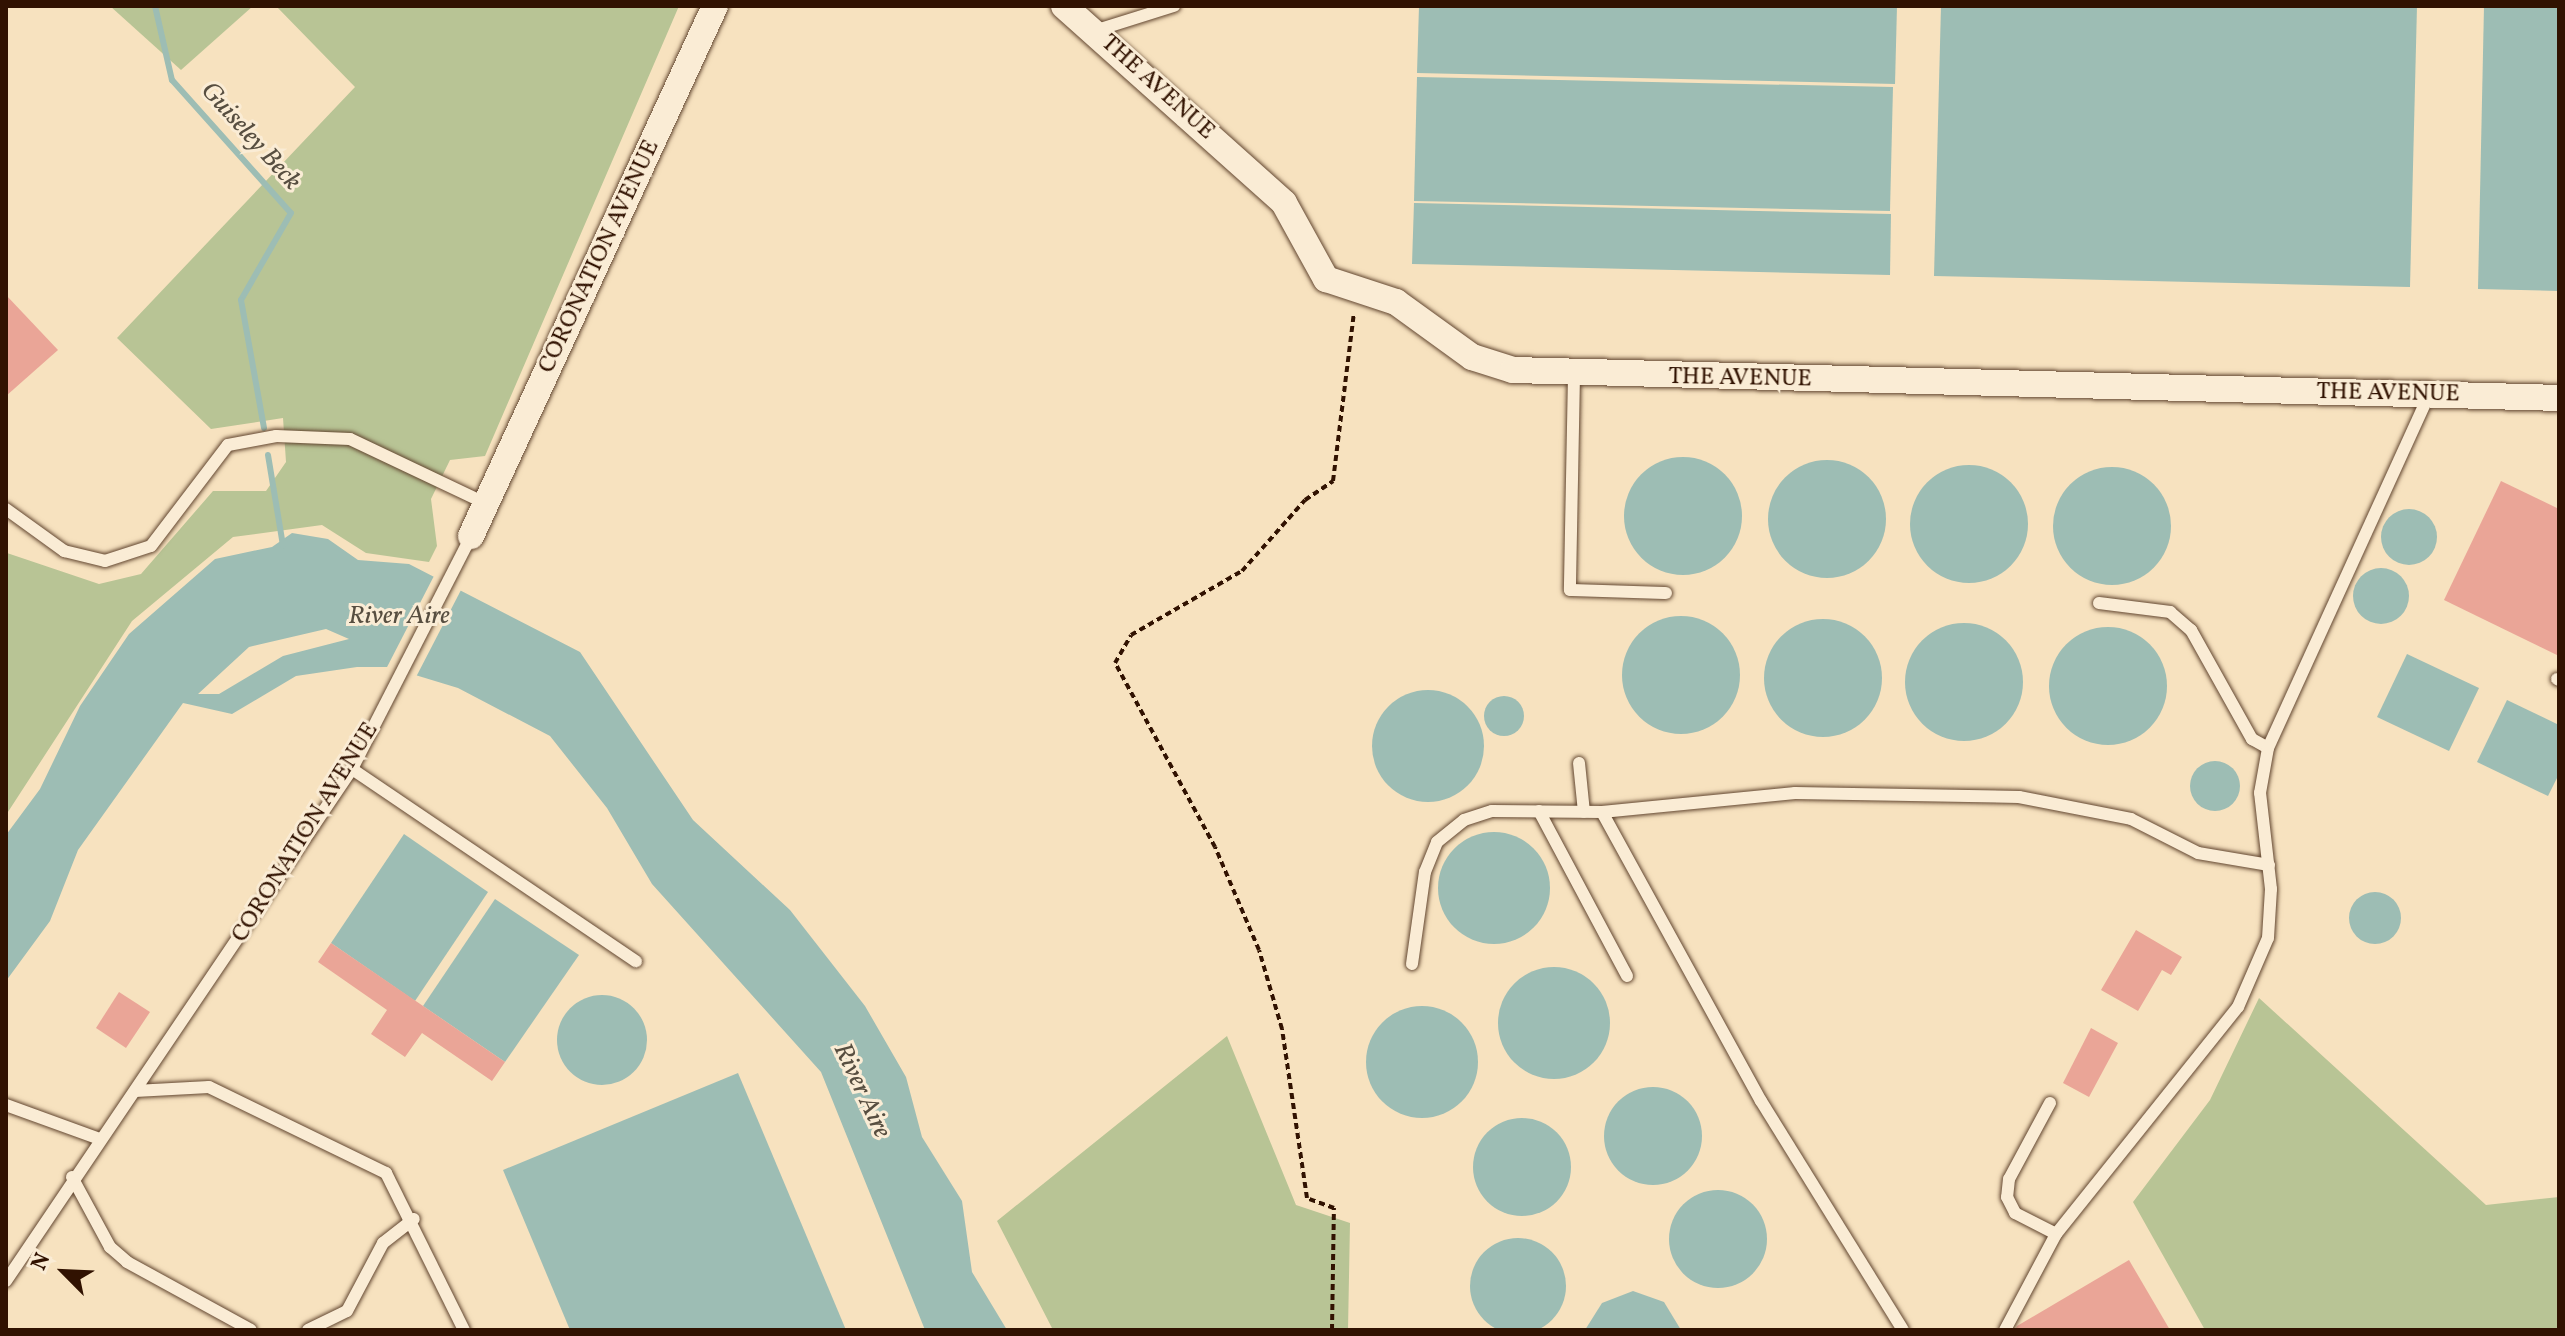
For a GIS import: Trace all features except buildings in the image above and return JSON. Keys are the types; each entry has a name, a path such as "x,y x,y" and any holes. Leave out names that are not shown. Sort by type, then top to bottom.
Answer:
{"street":[{"name":"CORONATION AVENUE","path":"471,536 715,6"},
{"name":"THE AVENUE","path":"1064,6 1284,203 1326,279 1396,302 1472,357 1513,370 1574,375 2559,398"}],"lane":[{"path":"1094,31 1174,6"},
{"path":"1574,375 1570,590 1666,593"},
{"path":"2005,1330 2056,1234 2238,1007 2268,938 2269,865 2260,793 2268,748 2429,395"},
{"path":"6,509 64,551 105,561 151,546 228,445 276,436 350,439 487,504"},
{"name":"CORONATION AVENUE","path":"6,1281 72,1177 135,1091 352,769 471,536"},
{"path":"2099,603 2170,612 2191,630 2252,739 2268,748"},
{"path":"1579,763 1584,812"},
{"path":"352,769 636,961"},
{"path":"1412,964 1425,872 1437,842 1464,820 1492,811 1602,812 1716,795 2019,797 2131,819 2198,853 2269,865"},
{"path":"1539,811 1627,976"},
{"path":"1602,812 1761,1101 1903,1330"},
{"path":"135,1091 209,1087 386,1173 414,1219 464,1330"},
{"path":"2050,1103 2009,1179 2007,1197 2015,1213 2056,1234"},
{"path":"6,1105 100,1139"},
{"path":"72,1177 110,1247 127,1262 251,1330"},
{"path":"308,1330 347,1311 383,1243 414,1219"}],"path":[{"path":"1332,1330 1334,1208 1307,1198 1282,1029 1259,950 1215,847 1115,663 1131,635 1242,571 1305,500 1333,481 1355,289"}],"green space":[{"path":"110,6 253,6 181,70"},
{"path":"276,6 679,6 485,456 450,460 431,499 437,546 429,562 366,553 322,525 233,537 132,621 6,815 7,553 99,584 141,574 213,491 266,491 286,462 283,418 211,429 117,338 355,87"},
{"path":"2259,998 2486,1205 2559,1197 2559,1330 2205,1330 2133,1202 2210,1100"},
{"path":"1227,1036 1296,1205 1350,1223 1348,1330 1053,1330 997,1221"}],"water":[{"path":"1419,6 1897,6 1895,84 1417,73"},
{"path":"1941,6 2417,6 2410,287 1934,276"},
{"path":"2484,6 2559,6 2559,291 2478,289"},
{"path":"1417,77 1893,87 1890,211 1414,201"},
{"path":"1414,203 1891,214 1890,275 1412,264"},
{"path":"1683,457 1706,461 1725,474 1738,493 1742,516 1738,539 1725,558 1706,571 1683,575 1660,571 1641,558 1628,539 1624,516 1628,493 1641,474 1660,461"},
{"path":"1827,460 1850,464 1869,477 1882,496 1886,519 1882,542 1869,561 1850,574 1827,578 1804,574 1785,561 1772,542 1768,519 1772,496 1785,477 1804,464"},
{"path":"1969,465 1992,469 2011,482 2024,501 2028,524 2024,547 2011,566 1992,579 1969,583 1946,579 1927,566 1914,547 1910,524 1914,501 1927,482 1946,469"},
{"path":"2112,467 2135,471 2154,484 2167,503 2171,526 2167,549 2154,568 2135,581 2112,585 2089,581 2070,568 2057,549 2053,526 2057,503 2070,484 2089,471"},
{"path":"2409,509 2429,517 2437,537 2429,557 2409,565 2389,557 2381,537 2389,517"},
{"name":"River Aire","path":"292,533 328,539 358,560 409,564 580,652 693,820 790,910 865,1006 906,1077 922,1137 962,1201 972,1272 1007,1330 925,1330 821,1072 652,884 607,808 550,736 458,688 389,667 357,667 296,676 232,714 183,703 78,850 50,921 6,981 6,835 40,789 80,706 129,634 215,559 272,547","holes":["326,629 349,639 283,656 219,694 198,694 249,647"]},
{"path":"2381,568 2401,576 2409,596 2401,616 2381,624 2361,616 2353,596 2361,576"},
{"path":"1681,616 1704,620 1723,633 1736,652 1740,675 1736,698 1723,717 1704,730 1681,734 1658,730 1639,717 1626,698 1622,675 1626,652 1639,633 1658,620"},
{"path":"1823,619 1846,623 1865,636 1878,655 1882,678 1878,701 1865,720 1846,733 1823,737 1800,733 1781,720 1768,701 1764,678 1768,655 1781,636 1800,623"},
{"path":"1964,623 1987,627 2006,640 2019,659 2023,682 2019,705 2006,724 1987,737 1964,741 1941,737 1922,724 1909,705 1905,682 1909,659 1922,640 1941,627"},
{"path":"2108,627 2131,631 2150,644 2163,663 2167,686 2163,709 2150,728 2131,741 2108,745 2085,741 2066,728 2053,709 2049,686 2053,663 2066,644 2085,631"},
{"path":"2407,654 2479,688 2449,751 2377,717"},
{"path":"1428,690 1450,694 1468,706 1480,724 1484,746 1480,768 1468,786 1450,798 1428,802 1406,798 1388,786 1376,768 1372,746 1376,724 1388,706 1406,694"},
{"path":"1504,696 1518,702 1524,716 1518,730 1504,736 1490,730 1484,716 1490,702"},
{"path":"2507,700 2559,725 2559,774 2548,796 2477,762"},
{"path":"2215,761 2233,768 2240,786 2233,804 2215,811 2197,804 2190,786 2197,768"},
{"path":"1494,832 1516,836 1534,848 1546,866 1550,888 1546,910 1534,928 1516,940 1494,944 1472,940 1454,928 1442,910 1438,888 1442,866 1454,848 1472,836"},
{"path":"404,834 488,892 415,1001 331,943"},
{"path":"2375,892 2393,900 2401,918 2393,936 2375,944 2357,936 2349,918 2357,900"},
{"path":"495,899 579,955 505,1062 423,1006"},
{"path":"1554,967 1576,971 1594,983 1606,1001 1610,1023 1606,1045 1594,1063 1576,1075 1554,1079 1532,1075 1514,1063 1502,1045 1498,1023 1502,1001 1514,983 1532,971"},
{"path":"602,995 619,998 634,1008 644,1023 647,1040 644,1057 634,1072 619,1082 602,1085 585,1082 570,1072 560,1057 557,1040 560,1023 570,1008 585,998"},
{"path":"1422,1006 1444,1010 1462,1022 1474,1040 1478,1062 1474,1084 1462,1102 1444,1114 1422,1118 1400,1114 1382,1102 1370,1084 1366,1062 1370,1040 1382,1022 1400,1010"},
{"path":"738,1073 846,1330 570,1330 503,1170"},
{"path":"1653,1087 1672,1091 1688,1101 1698,1117 1702,1136 1698,1155 1688,1171 1672,1181 1653,1185 1634,1181 1618,1171 1608,1155 1604,1136 1608,1117 1618,1101 1634,1091"},
{"path":"1522,1118 1541,1122 1557,1132 1567,1148 1571,1167 1567,1186 1557,1202 1541,1212 1522,1216 1503,1212 1487,1202 1477,1186 1473,1167 1477,1148 1487,1132 1503,1122"},
{"path":"1718,1190 1737,1194 1753,1204 1763,1220 1767,1239 1763,1258 1753,1274 1737,1284 1718,1288 1699,1284 1683,1274 1673,1258 1669,1239 1673,1220 1683,1204 1699,1194"},
{"path":"1518,1238 1536,1241 1552,1252 1563,1268 1566,1286 1563,1304 1552,1320 1536,1331 1518,1334 1500,1331 1484,1320 1473,1304 1470,1286 1473,1268 1484,1252 1500,1241"},
{"path":"1633,1291 1664,1302 1681,1330 1585,1330 1602,1303"}],"pier":[{"path":"436,572 461,590 415,679 385,671"}],"waterway":[{"name":"Guiseley Beck","path":"155,6 172,80 291,213 241,300 264,428"},
{"name":"Guiseley Beck","path":"268,455 283,546"}]}
